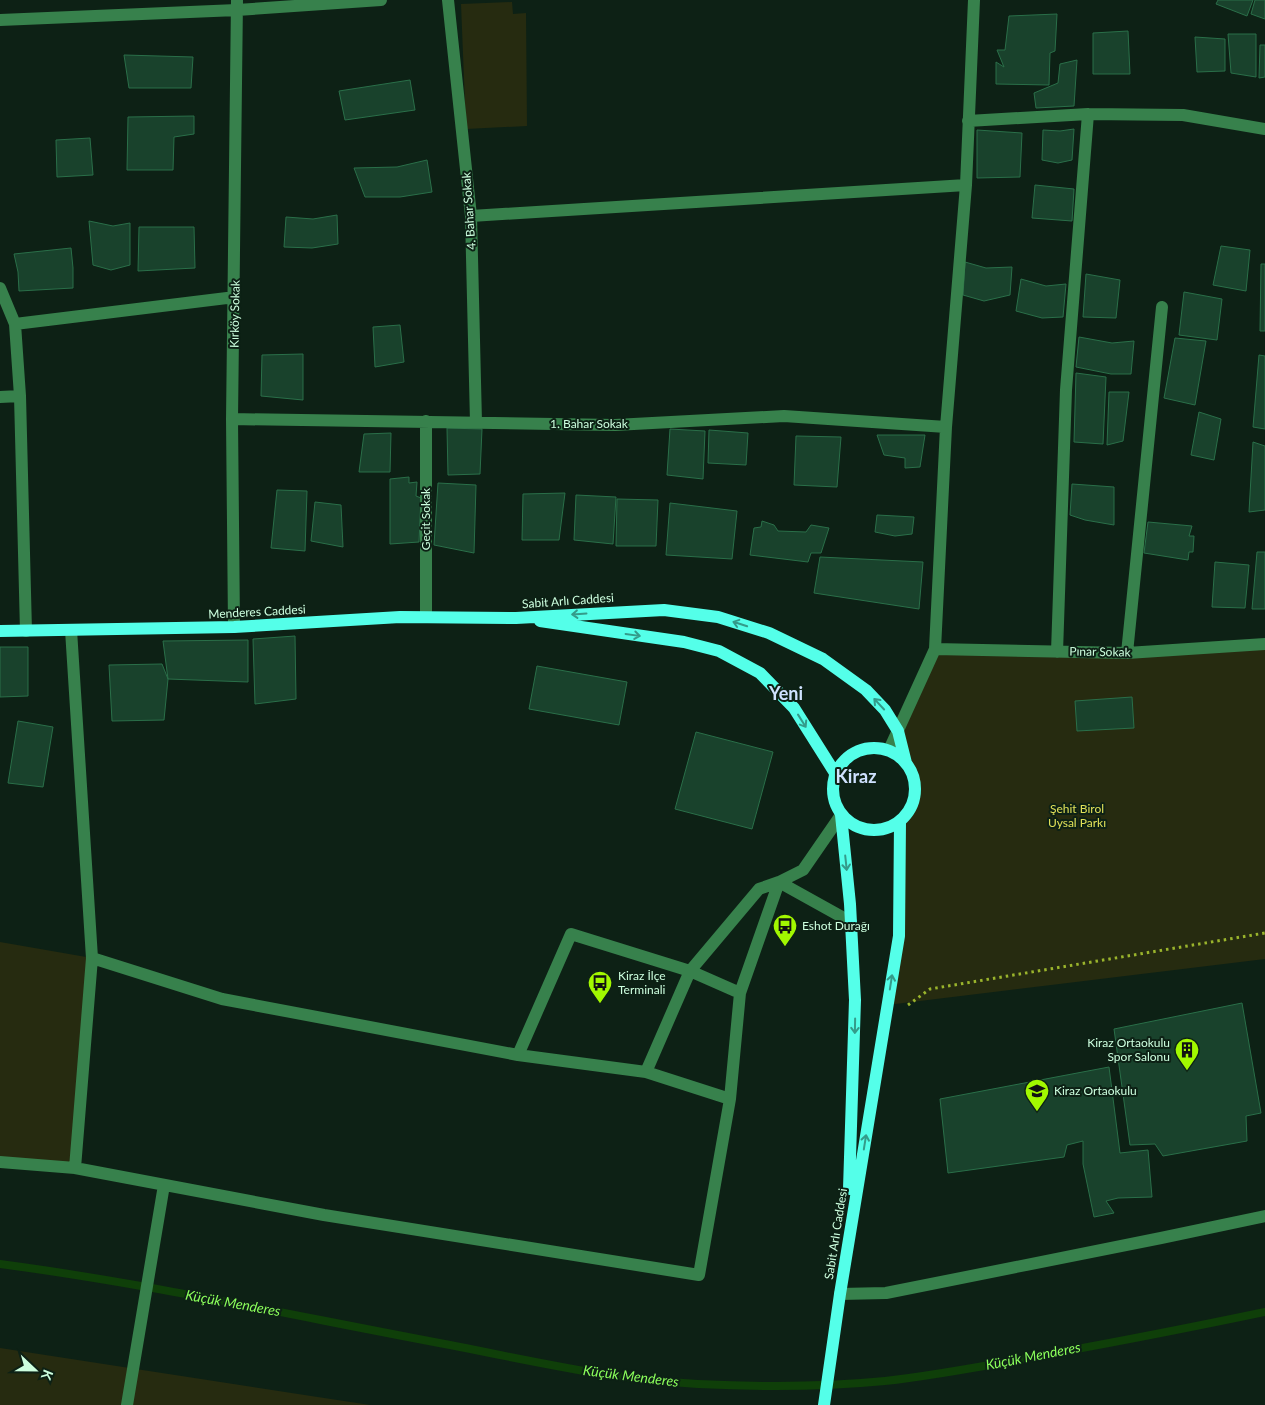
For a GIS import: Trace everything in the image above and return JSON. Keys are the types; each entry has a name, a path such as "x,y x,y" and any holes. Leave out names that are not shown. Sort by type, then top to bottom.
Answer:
{"main road":[{"name":"Sabit Arlı Caddesi","path":"516,618 664,610 718,617 769,633 823,659 866,690 885,710 898,731 906,763 916,783 912,805 900,822 899,936 840,1294"},
{"name":"Menderes Caddesi","path":"0,631 234,628 400,617 516,618"},
{"name":"Sabit Arlı Caddesi","path":"516,618 684,642 719,651 760,674 794,708 835,773 833,798 841,815 851,922 855,1000 851,1170 840,1294"},
{"path":"835,773 848,755 868,748 889,750"},
{"name":"Sabit Arlı Caddesi","path":"889,750 906,763"},
{"path":"841,815 858,828 878,832 900,822"},
{"path":"824,1405 840,1294"}],"street":[{"path":"0,20 237,5 381,0"},
{"name":"4. Bahar Sokak","path":"448,0 471,216 476,422"},
{"path":"889,750 935,650 946,427 966,185 974,0"},
{"name":"Kırköy Sokak","path":"234,628 232,419 235,297 237,5"},
{"path":"968,121 1088,114 1183,115 1265,129"},
{"path":"1057,652 1066,390 1088,114"},
{"path":"471,216 966,185"},
{"path":"0,288 15,324 20,396 26,631"},
{"path":"15,324 235,297"},
{"path":"1127,653 1162,307"},
{"path":"0,397 20,396"},
{"name":"1. Bahar Sokak","path":"232,419 615,425 784,416 946,427"},
{"name":"Geçit Sokak","path":"426,421 426,618"},
{"path":"71,630 92,958 75,1168"},
{"name":"Pınar Sokak","path":"935,650 1127,653 1265,644"},
{"path":"646,1072 690,971 759,889 779,882 803,870 841,815"},
{"path":"779,882 851,922"},
{"path":"0,1162 75,1168 324,1215 699,1275 730,1099 740,993 779,882"},
{"path":"518,1055 571,934 690,971 740,993"},
{"path":"92,958 222,999 518,1055 646,1072 730,1099"},
{"path":"127,1405 164,1185"},
{"path":"840,1294 886,1293 1265,1216"}],"path":[{"path":"904,1008 930,989 1265,933"}],"green space":[{"path":"512,2 513,14 526,13 527,126 466,129 461,4"},
{"name":"Şehit Birol Uysal Parkı","path":"1265,644 1265,959 887,1005 899,936 900,822 913,805 915,783 906,763 898,731 935,649 1127,653"},
{"path":"0,942 92,958 75,1168 0,1162"},
{"path":"0,1348 370,1405 0,1405"}],"building":[{"path":"1218,0 1253,0 1247,16 1216,4"},
{"path":"1255,0 1265,0 1265,19 1251,14"},
{"path":"1057,14 1055,51 1050,53 1049,85 996,84 996,62 1004,67 997,50 1005,50 1009,16"},
{"path":"1128,31 1130,74 1093,74 1093,33"},
{"path":"1228,34 1256,34 1256,77 1231,73"},
{"path":"1195,37 1225,39 1225,71 1197,72"},
{"path":"1260,45 1265,45 1265,77 1259,78"},
{"path":"124,55 193,57 191,88 129,88"},
{"path":"1077,60 1074,106 1036,108 1034,93 1058,83 1060,64"},
{"path":"410,80 415,110 345,120 339,91"},
{"path":"194,116 194,134 174,137 173,170 127,170 128,117"},
{"path":"1074,129 1072,160 1058,163 1042,160 1043,130 1060,131"},
{"path":"977,130 1022,133 1020,177 977,178"},
{"path":"90,138 93,175 57,177 56,140"},
{"path":"427,160 432,192 400,197 365,197 354,168 397,167"},
{"path":"1035,185 1074,189 1072,221 1032,218"},
{"path":"337,215 338,244 312,248 284,247 286,217 313,219"},
{"path":"89,221 113,226 130,223 130,265 111,270 93,265"},
{"path":"139,227 194,227 195,268 138,271"},
{"path":"1221,246 1250,250 1246,291 1213,285"},
{"path":"71,248 73,288 19,291 18,272 14,254"},
{"path":"965,262 986,268 1012,267 1010,295 984,301 963,295"},
{"path":"1261,264 1265,264 1265,331 1260,331"},
{"path":"1086,274 1120,280 1116,318 1083,317"},
{"path":"1021,279 1046,286 1066,284 1063,317 1042,318 1016,311"},
{"path":"1184,292 1222,299 1217,340 1179,335"},
{"path":"400,325 404,362 375,367 373,327"},
{"path":"1079,337 1112,343 1134,341 1131,374 1111,374 1076,367"},
{"path":"1175,338 1206,341 1195,405 1164,398"},
{"path":"303,354 303,400 261,396 262,355"},
{"path":"1259,355 1265,356 1265,429 1253,427"},
{"path":"1076,373 1106,377 1103,444 1074,442"},
{"path":"1109,392 1129,392 1123,441 1107,445"},
{"path":"1199,412 1221,419 1214,460 1191,455"},
{"path":"447,428 482,429 480,474 448,475"},
{"path":"670,429 705,431 703,479 667,475"},
{"path":"709,430 748,433 746,465 708,463"},
{"path":"391,433 390,472 359,472 364,434"},
{"path":"877,435 925,435 920,467 905,468 905,458 884,455"},
{"path":"796,436 841,437 837,487 794,485"},
{"path":"1253,442 1265,446 1265,510 1249,512"},
{"path":"409,477 409,483 417,482 416,496 421,498 419,542 390,544 390,479"},
{"path":"438,483 476,485 474,553 434,545"},
{"path":"1072,484 1114,487 1114,525 1085,520 1070,515"},
{"path":"277,490 307,491 305,551 271,548"},
{"path":"565,493 559,540 522,540 523,494"},
{"path":"576,495 616,497 613,544 574,540"},
{"path":"617,499 658,500 656,546 616,546"},
{"path":"315,502 341,505 343,547 311,541"},
{"path":"670,503 737,511 732,559 666,555"},
{"path":"877,515 914,517 912,534 895,536 875,532"},
{"path":"762,521 774,525 778,531 806,532 811,525 829,528 821,553 811,553 808,562 750,555 754,528 761,527"},
{"path":"1148,522 1192,526 1189,536 1194,536 1193,552 1189,552 1188,560 1144,553"},
{"path":"1257,552 1265,552 1265,609 1252,609"},
{"path":"820,557 923,562 919,609 814,593"},
{"path":"1215,562 1249,565 1245,608 1212,607"},
{"path":"295,636 296,699 255,704 253,639"},
{"path":"248,640 248,682 168,679 163,641"},
{"path":"0,647 28,647 28,696 0,697"},
{"path":"162,664 168,679 164,720 112,721 109,665"},
{"path":"537,666 627,682 619,725 529,709"},
{"path":"1132,697 1134,728 1077,731 1075,701"},
{"path":"18,721 53,727 43,787 8,783"},
{"path":"696,732 773,752 752,829 675,809"},
{"name":"Kiraz Ortaokulu Spor Salonu","path":"1242,1003 1261,1113 1246,1116 1247,1141 1163,1156 1155,1144 1130,1145 1114,1029"},
{"path":"1109,1067 1120,1153 1148,1150 1152,1197 1118,1198 1106,1201 1114,1213 1094,1217 1083,1164 1083,1141 1067,1145 1064,1157 948,1173 940,1099"}],"waterway":[{"name":"Küçük Menderes","path":"0,1264 169,1291 573,1369 667,1382 721,1385 815,1385 906,1379 1158,1334 1265,1312"}],"place":[{"name":"Eshot Durağı","path":"785,947"},
{"name":"Kiraz İlçe Terminali","path":"600,1004"},
{"name":"Kiraz Ortaokulu Spor Salonu","path":"1187,1071"},
{"name":"Kiraz Ortaokulu","path":"1037,1112"}],"district":[{"name":"Yeni","path":"786,694"},
{"name":"Kiraz","path":"856,777"}]}
